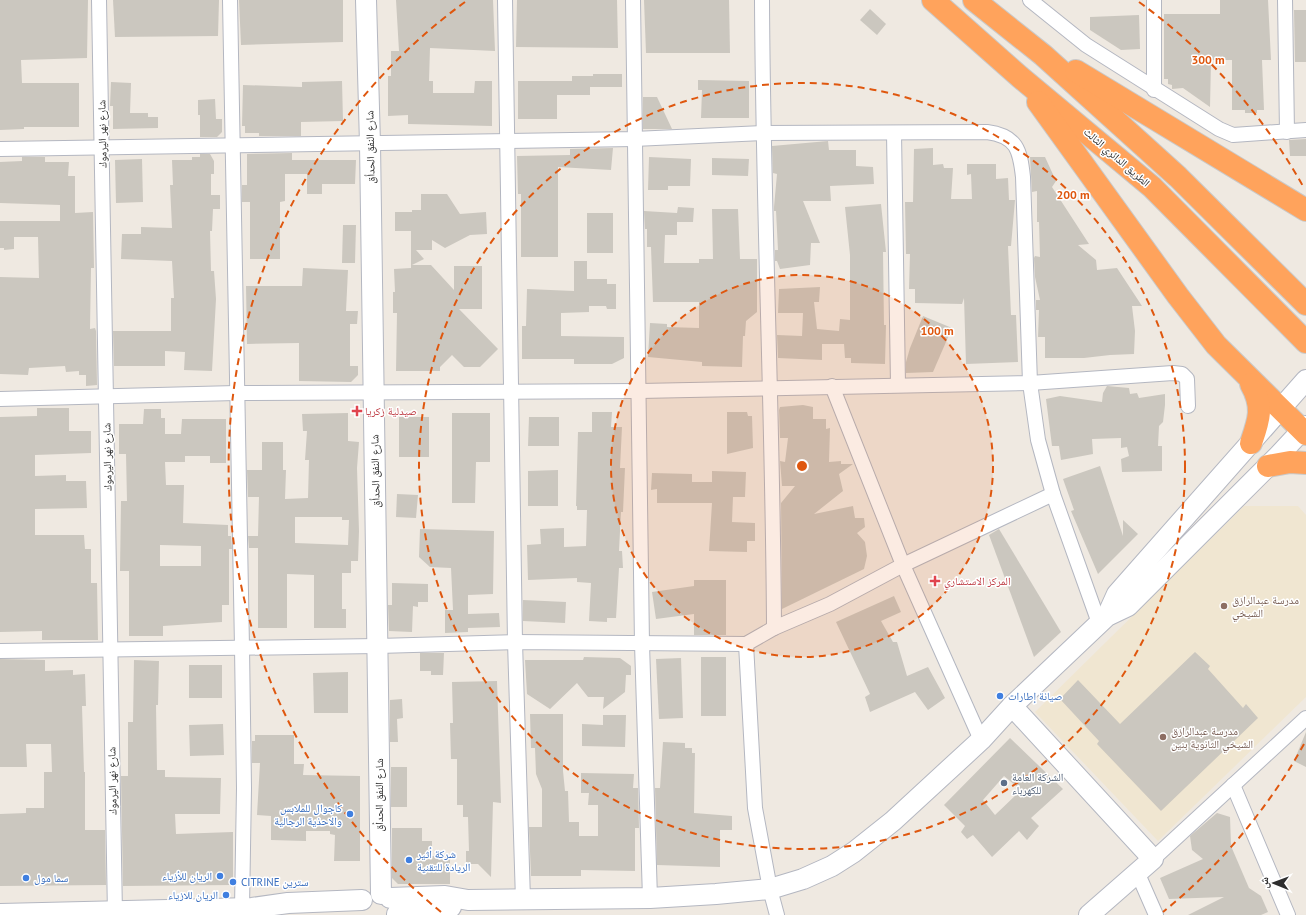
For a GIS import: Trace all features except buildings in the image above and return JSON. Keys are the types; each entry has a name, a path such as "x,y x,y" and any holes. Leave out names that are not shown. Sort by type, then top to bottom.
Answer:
{"highway":[{"name":"الطريق الدائري الثالث","path":"932,0 1020,77 1152,187 1306,342"},
{"path":"974,0 1043,55 1178,177 1306,304"},
{"path":"1043,55 1079,73 1306,210"},
{"path":"1020,77 1178,296 1216,345 1279,410 1305,430"},
{"path":"1245,375 1258,397 1259,406 1259,418 1251,443"},
{"path":"1268,466 1290,462 1306,463"}],"main road":[{"name":"شارع النفق الحدأق","path":"366,0 370,144 378,646 391,905"},
{"path":"1103,620 1117,594 1306,380"},
{"path":"0,914 247,908 288,904 360,907 371,894 391,905 446,908 468,900 650,898 716,894 770,889 803,879 832,866 854,852 893,821 981,740 1012,706 1103,620 1128,606 1305,430"},
{"path":"1012,706 1153,859 1138,874 1089,915"},
{"path":"247,908 295,915"}],"street":[{"name":"شارع نهر اليرموك","path":"99,0 115,912"},
{"path":"230,0 236,393 247,908"},
{"path":"505,0 515,642 523,900"},
{"path":"633,0 634,139 640,390 642,644 650,898"},
{"path":"762,0 763,133 773,503 774,628"},
{"path":"1030,0 1086,45 1154,90 1219,129 1233,135 1306,130"},
{"path":"1154,0 1154,90"},
{"path":"1285,0 1287,132"},
{"path":"0,149 102,146 508,142 634,139 763,133 987,132 1000,134 1013,141 1021,156 1030,382 1038,440 1053,494 1103,620"},
{"path":"894,133 898,385"},
{"path":"0,399 236,393 374,394 1030,382 1173,372 1182,374 1187,379 1188,406"},
{"path":"832,386 903,565 981,740"},
{"path":"0,651 378,646 515,642 746,644 774,628 830,604 903,565 1053,494"},
{"path":"746,644 755,808 770,889 777,915"},
{"path":"1153,859 1306,718"},
{"path":"1233,785 1288,915"},
{"path":"1138,874 1156,915"}],"shaded area":[{"name":"مدرسة عبدالرازق الشيخي","path":"1244,506 1298,506 1306,515 1306,697 1158,841 1035,712"}],"place":[{"name":"صيدلية زكريا","path":"357,411"},
{"name":"المركز الاستشاري","path":"935,581"},
{"name":"مدرسة عبدالرازق الشيخي","path":"1224,606"},
{"name":"صيانة إطارات","path":"1000,696"},
{"name":"مدرسة عبدالرازق الشيخي الثانوية بنين","path":"1163,737"},
{"name":"الشركة العامة للكهرباء","path":"1004,783"},
{"name":"كاجوال للملابس والاحذية الرجالية","path":"350,814"},
{"name":"شركة أثير الريادة للتقنية","path":"409,860"},
{"name":"الريان للأزياء","path":"220,876"},
{"name":"سما مول","path":"26,878"},
{"name":"CITRINE سترين","path":"233,882"},
{"name":"الريان للازياء","path":"226,895"}]}
